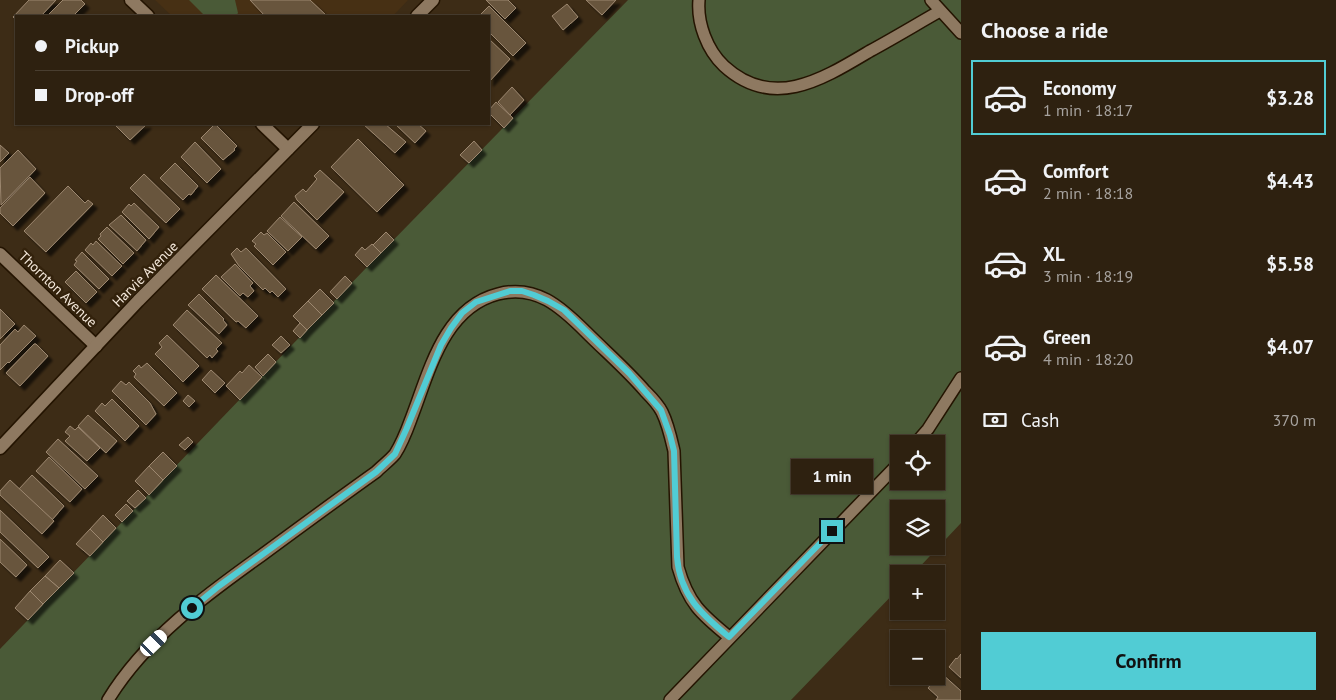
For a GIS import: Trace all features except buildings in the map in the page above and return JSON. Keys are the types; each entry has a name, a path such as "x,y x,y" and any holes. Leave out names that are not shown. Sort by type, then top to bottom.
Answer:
{"street":[{"path":"131,0 147,15"},
{"path":"419,15 433,0"},
{"path":"263,125 288,149"},
{"name":"Harvie Avenue","path":"0,448 96,346 312,125"},
{"name":"Thornton Avenue","path":"0,254 96,346"}],"lane":[{"path":"699,0 698,10 702,27 707,42 718,60 733,74 752,85 772,89 792,88 810,83 849,64 940,11"},
{"path":"931,0 961,33"},
{"path":"108,700 131,669 154,643 203,598 376,472 395,454 441,345 451,328 462,313 476,302 510,291 522,291 534,295 564,310 629,373 661,410 674,451 677,553 678,567 683,584 697,609 729,637"},
{"path":"923,435 961,378"},
{"path":"670,700 890,472"}],"shaded area":[{"path":"155,0 408,0 394,15 171,15"}],"green space":[{"path":"189,0 235,0 238,13 237,15 204,15"},
{"path":"628,0 961,0 961,523 945,540 945,500 890,500 890,555 931,555 921,565 890,565 890,597 791,700 0,700 0,649 367,267"}],"route":[{"path":"192,608 219,586 376,472 395,454 431,367 451,328 462,313 476,302 510,291 522,291 534,295 564,310 629,373 661,410 666,420 674,451 676,546 678,567 683,584 689,598 697,609 729,637 832,531"}]}
